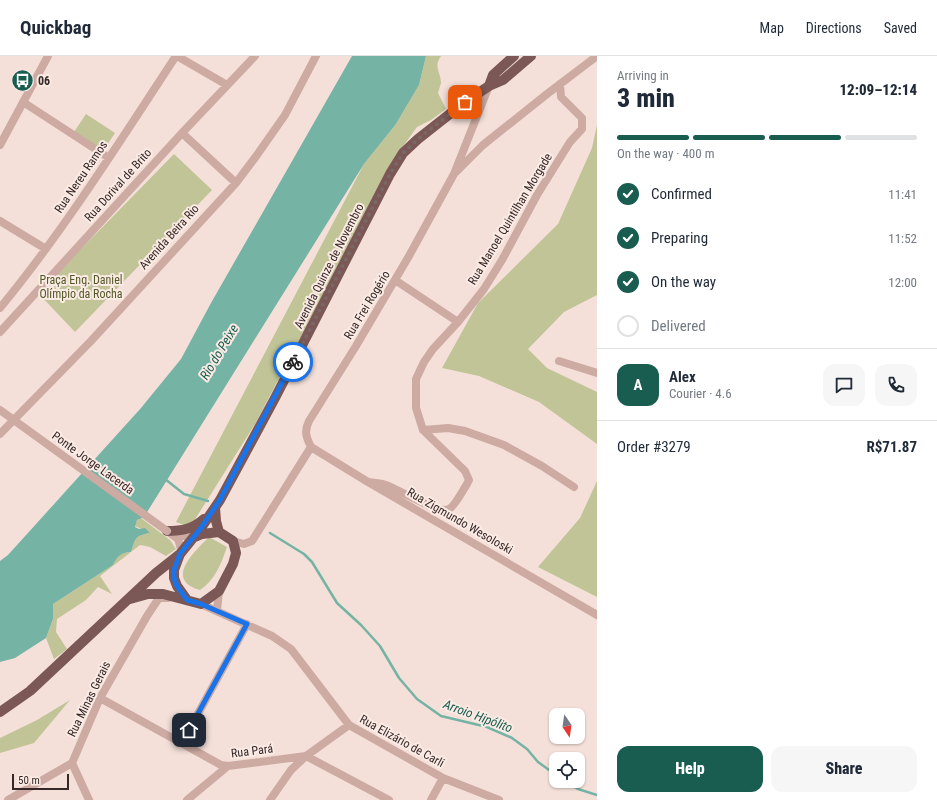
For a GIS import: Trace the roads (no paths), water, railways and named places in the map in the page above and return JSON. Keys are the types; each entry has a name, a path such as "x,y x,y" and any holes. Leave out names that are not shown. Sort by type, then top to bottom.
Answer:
{"main road":[{"name":"Avenida Quinze de Novembro","path":"195,537 215,508 268,412 390,174 403,153 438,122 489,86 503,80 531,56"},
{"name":"Avenida Quinze de Novembro","path":"489,86 493,75 512,58"},
{"path":"512,58 514,62 521,64"},
{"path":"215,508 219,532"},
{"path":"169,532 184,531 197,525 215,508"},
{"path":"0,712 30,691 128,599 156,573 181,553 195,537 202,534 219,532 233,541 236,553 235,559 219,591 201,604 163,594 148,594 128,599"},
{"path":"181,553 174,570 174,578 177,586 187,600"}],"street":[{"path":"176,56 227,85"},
{"name":"Rua Nereu Ramos","path":"0,308 46,249 109,158 176,56"},
{"name":"Rua Dorival de Brito","path":"0,332 182,133 255,56"},
{"name":"Avenida Beira Rio","path":"0,434 91,341 236,183 285,115 316,56"},
{"name":"Rua Frei Rogério","path":"454,174 483,145 597,56"},
{"path":"0,144 45,57"},
{"name":"Rua Manoel Quintilhan Morgade","path":"368,482 386,485 444,511 449,509 469,480 465,471 423,430 416,408 416,379 424,362 433,349 458,322 484,289 502,260 536,194 570,142 582,129 582,118 561,97 560,84"},
{"name":"Rua Frei Rogério","path":"311,447 306,435 306,428 309,421 395,280 454,174 489,86"},
{"path":"23,102 109,158"},
{"path":"182,133 236,183"},
{"path":"0,221 46,249"},
{"path":"395,280 458,322"},
{"path":"559,361 596,370"},
{"name":"Ponte Jorge Lacerda","path":"0,410 178,539 181,553"},
{"path":"423,430 448,428 459,430 504,445 542,466 574,488"},
{"path":"233,541 244,544 252,541 311,447"},
{"name":"Rua Zigmundo Wesoloski","path":"311,447 368,482 597,614"},
{"path":"169,532 195,537"},
{"path":"217,611 219,591"},
{"name":"Rua Minas Gerais","path":"72,763 100,698 154,604 159,598 175,597"},
{"name":"Rua Elizário de Carli","path":"201,604 272,636 291,649 349,725 443,778 499,800"},
{"path":"182,743 247,624"},
{"name":"Rua Pará","path":"100,698 221,765 228,766 306,756"},
{"path":"270,800 291,770 306,756 349,725"},
{"path":"306,756 389,800"},
{"path":"8,800 72,763 89,800"},
{"path":"187,800 228,766"},
{"path":"431,800 443,778"}],"water":[{"name":"Rio do Peixe","path":"352,56 426,56 419,85 396,124 364,164 144,517 137,520 135,527 139,529 145,528 150,533 136,538 131,552 122,554 113,565 53,604 53,619 46,638 15,658 0,662 0,561 8,555 141,408 181,359 211,303"}],"waterway":[{"name":"Arroio Hipólito","path":"165,479 184,494 208,501"},
{"name":"Arroio Hipólito","path":"270,533 304,554 312,562 337,603 361,625 380,646 399,678 417,699 441,716 487,727 512,738 527,749 538,762 549,770"},
{"name":"Arroio Hipólito","path":"576,788 597,795"}],"place":[{"name":"06","path":"23,81"}],"park label":[{"name":"Praça Eng. Daniel Olímpio da Rocha","path":"81,287"}]}
